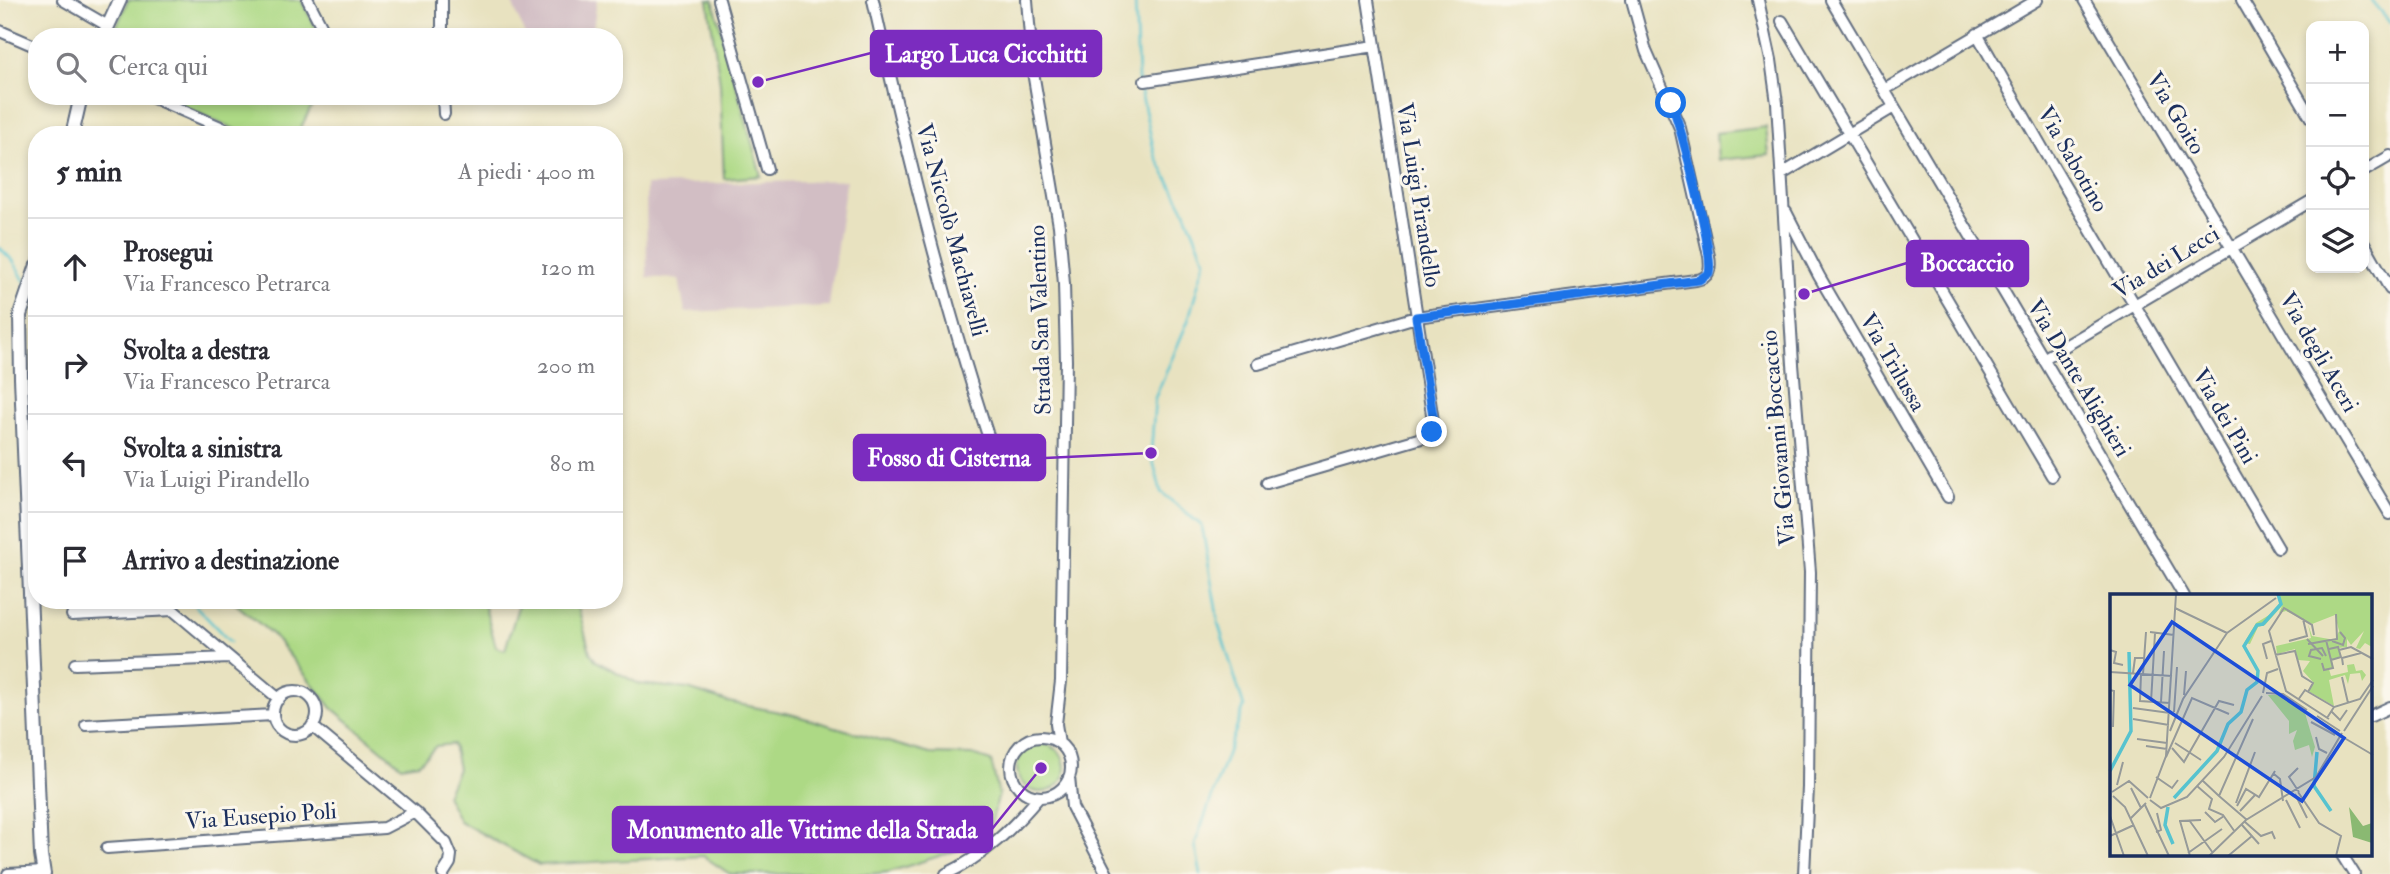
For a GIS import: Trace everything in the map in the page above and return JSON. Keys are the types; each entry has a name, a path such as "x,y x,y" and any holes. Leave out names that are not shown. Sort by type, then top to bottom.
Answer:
{"street":[{"path":"63,0 102,28"},
{"path":"107,28 120,0"},
{"path":"308,0 322,28"},
{"path":"442,0 442,28"},
{"path":"719,0 767,169"},
{"name":"Via Niccolò Machiavelli","path":"873,0 910,160 965,365 999,468"},
{"name":"Strada San Valentino","path":"1027,0 1034,80 1060,235 1066,319 1061,681 1056,723 1059,743"},
{"name":"Via Luigi Pirandello","path":"1267,483 1425,437 1432,432 1434,421 1368,0"},
{"path":"1258,364 1416,317 1699,280 1709,273 1709,256 1680,128 1648,57 1632,0"},
{"name":"Via Giovanni Boccaccio","path":"1758,0 1773,70 1810,586 1808,787 1804,874"},
{"name":"Via Dante Alighieri","path":"1831,0 2184,594"},
{"path":"1884,90 2036,0"},
{"name":"Via Goito","path":"2084,0 2233,247"},
{"path":"2242,0 2306,109"},
{"path":"1782,21 2052,476"},
{"path":"0,31 28,43"},
{"name":"Via Sabotino","path":"1977,34 2043,151 2135,304"},
{"path":"1144,81 1375,46"},
{"path":"74,126 79,105"},
{"path":"170,105 218,126"},
{"path":"444,105 444,114"},
{"path":"1782,173 1894,107"},
{"path":"2369,168 2390,156"},
{"name":"Via dei Lecci","path":"2042,359 2306,204"},
{"name":"Via Trilussa","path":"1785,210 1819,276 1948,497"},
{"name":"Via degli Aceri","path":"2233,247 2390,514"},
{"path":"2369,252 2390,289"},
{"path":"28,292 20,315 28,545"},
{"name":"Via dei Pini","path":"2135,304 2278,548"},
{"path":"8,874 47,873 41,855 31,609"},
{"path":"72,615 173,610 279,699"},
{"path":"75,664 230,658"},
{"path":"296,691 309,696 317,712 312,726 298,735 286,733 275,723 273,715 274,706 279,699 296,691"},
{"path":"2372,715 2390,706"},
{"path":"86,725 273,715"},
{"path":"1021,818 1022,791 1012,775 1012,757 1024,742 1042,737 1056,723"},
{"path":"312,726 415,812 449,849 450,863 443,874"},
{"path":"1042,737 1059,743 1070,758 1072,807 1107,874"},
{"path":"1022,791 1039,797 1053,794 1069,777"},
{"path":"1053,794 1072,807"},
{"path":"946,874 985,852 1039,797"},
{"name":"Via Eusepio Poli","path":"107,848 384,828 415,812"},
{"path":"2343,856 2354,874"}],"shaded area":[{"path":"511,0 597,0 593,28 522,28"},
{"path":"846,180 829,306 685,312 679,279 647,277 646,185"}],"green space":[{"path":"128,0 301,0 316,28 116,28"},
{"path":"708,0 713,0 761,176 724,179 720,83"},
{"path":"180,105 312,105 302,126 228,126"},
{"path":"1766,127 1769,155 1718,160 1716,133"},
{"path":"242,609 485,609 496,647 505,650 517,609 578,609 590,652 596,661 639,684 688,689 728,702 790,714 930,754 972,755 991,761 999,795 989,830 958,850 889,872 730,874 703,856 539,865 459,821 446,795 458,769 453,744 436,746 419,763 401,766 332,708 273,635"},
{"path":"1041,744 1058,751 1065,768 1058,785 1041,792 1024,785 1017,768 1024,751"}],"waterway":[{"path":"1135,0 1138,79 1155,155 1185,211 1205,260 1188,321 1155,398 1151,453 1161,492 1202,526 1219,626 1244,707 1195,844 1201,874"},
{"path":"2371,0 2390,23"},
{"path":"0,248 14,262 25,282"},
{"path":"199,609 230,642"}],"place":[{"name":"Largo Luca Cicchitti","path":"758,82"},
{"name":"Boccaccio","path":"1804,294"},
{"name":"Fosso di Cisterna","path":"1151,453"},
{"name":"Monumento alle Vittime della Strada","path":"1041,768"}],"route":[{"path":"1432,432 1434,421 1416,317 1699,280 1709,273 1709,256 1687,157 1671,103"}]}
